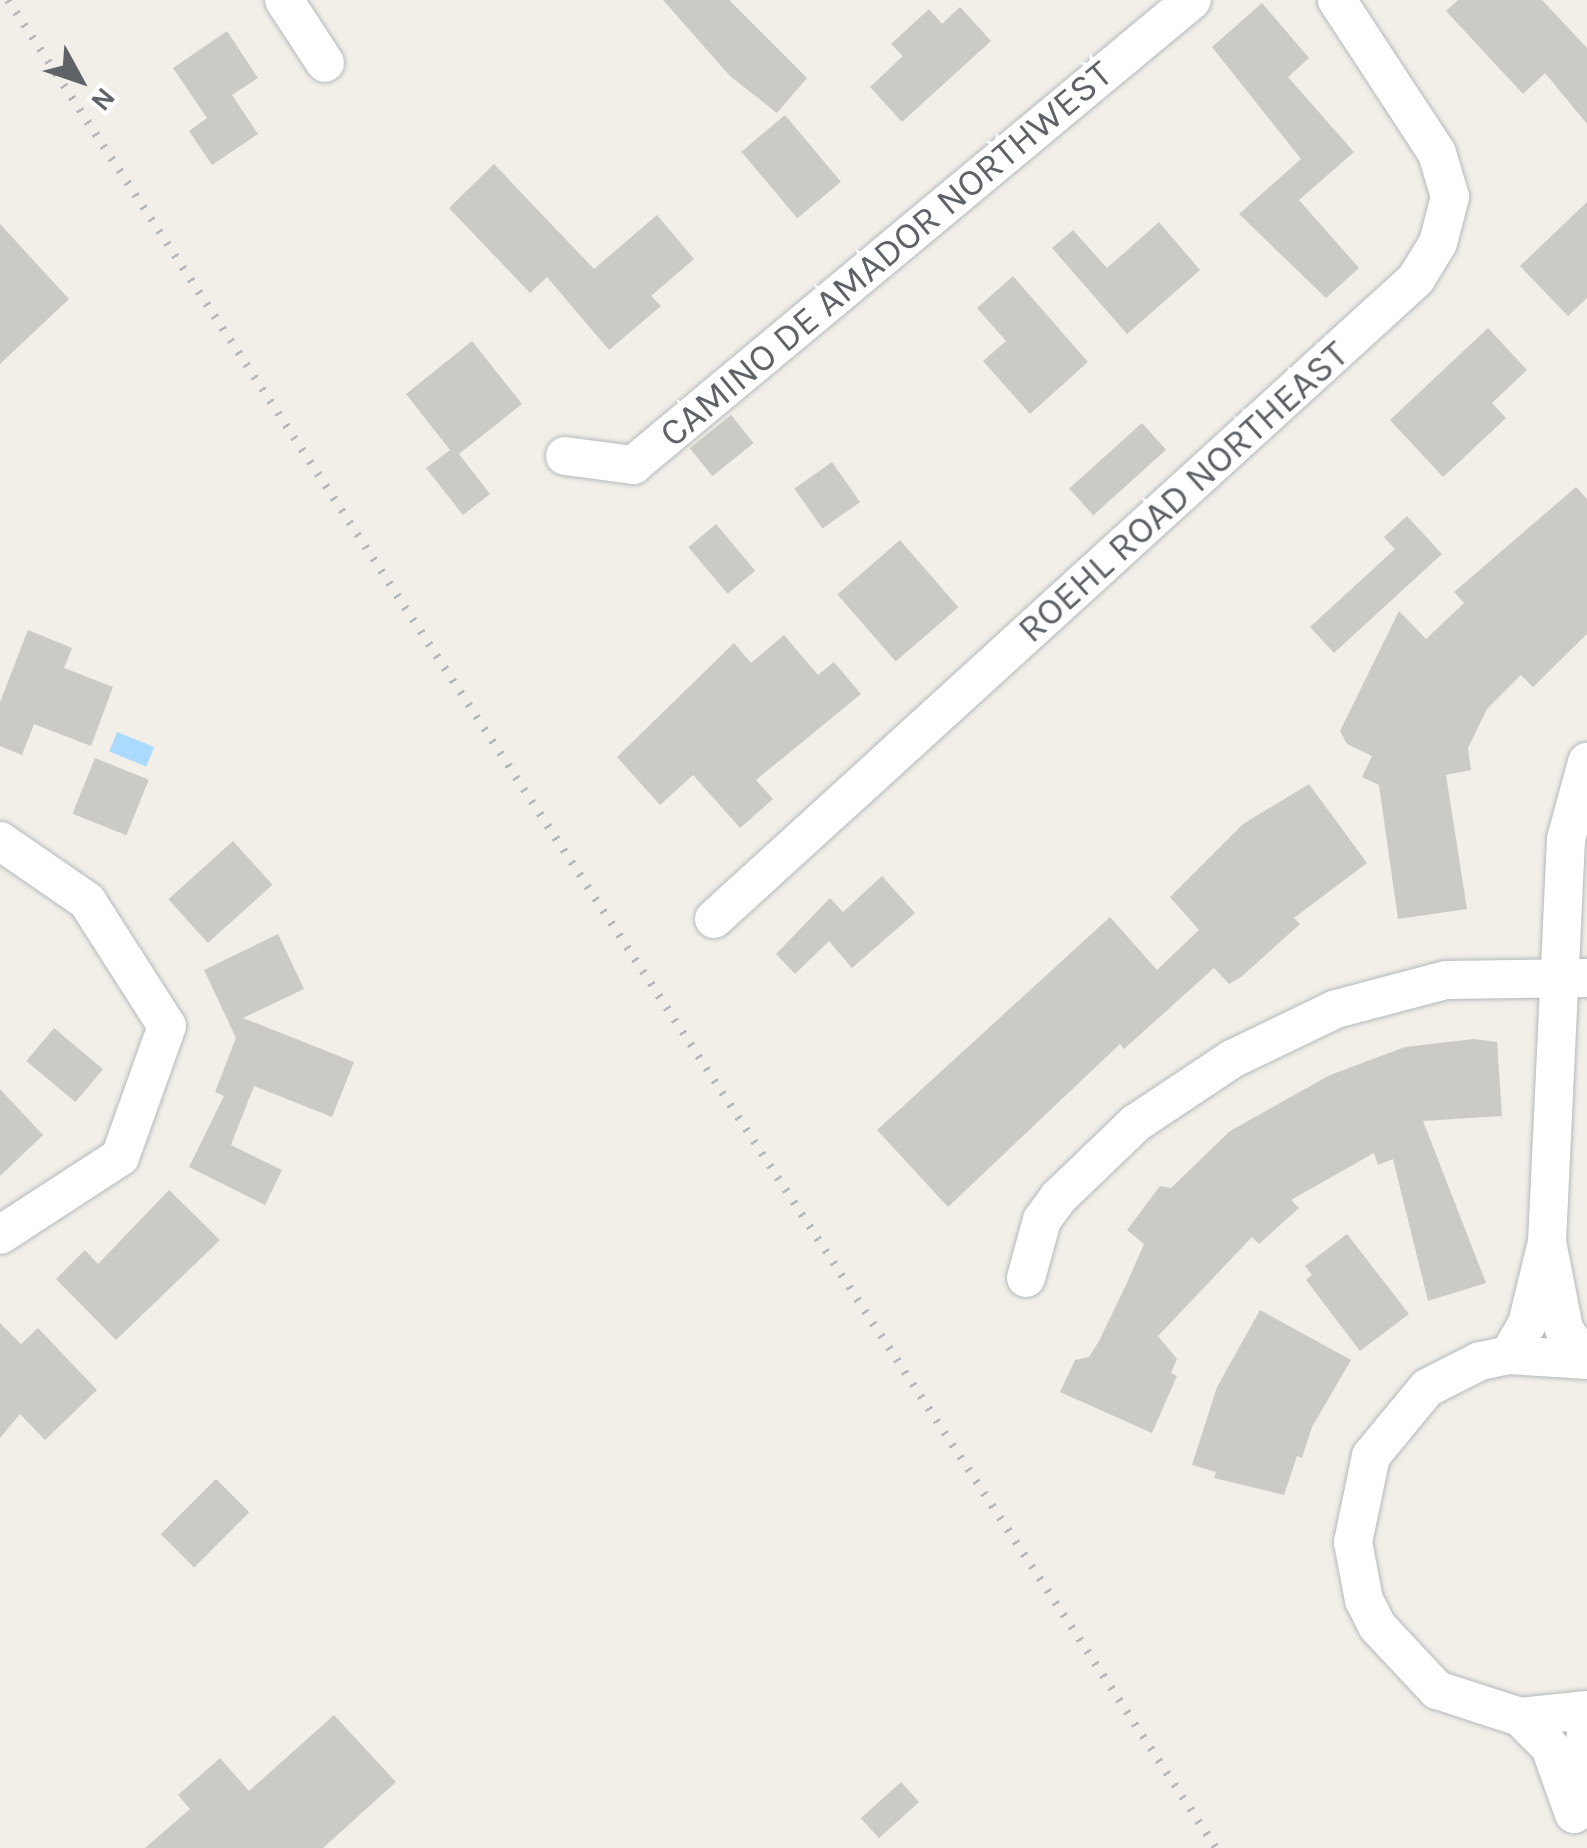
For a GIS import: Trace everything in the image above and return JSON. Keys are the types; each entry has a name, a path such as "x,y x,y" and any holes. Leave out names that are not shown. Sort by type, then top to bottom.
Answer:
{"street":[{"path":"284,0 326,63"},
{"name":"CAMINO DE AMADOR NORTHWEST","path":"565,456 633,465 1192,0"},
{"name":"ROEHL ROAD NORTHEAST","path":"714,919 1416,279 1438,243 1450,197 1437,153 1338,0"},
{"path":"1508,1355 1527,1324 1548,1242 1573,976 1566,839 1587,762"},
{"path":"0,841 88,901 167,1026 120,1157 0,1235"},
{"path":"1026,1278 1042,1220 1059,1196 1136,1123 1232,1059 1336,1009 1388,994 1446,980 1573,976"},
{"path":"1548,1242 1564,1330 1586,1360"},
{"path":"1586,1360 1508,1355 1452,1373 1405,1408 1360,1484 1353,1542 1364,1600 1413,1672 1463,1703 1520,1718 1587,1710"},
{"path":"1520,1718 1550,1746 1576,1831"},
{"path":"1576,1831 1587,1727"}],"water":[{"path":"117,732 154,747 146,766 109,751"}],"building":[{"path":"663,0 729,0 807,78 777,113 730,76"},
{"path":"1458,0 1542,0 1587,48 1587,124 1545,73 1523,94 1446,11"},
{"path":"1262,3 1309,58 1288,77 1354,152 1299,200 1359,268 1326,298 1239,214 1301,159 1212,47"},
{"path":"960,7 991,41 902,122 870,87 903,56 891,44 929,9 942,24"},
{"path":"227,31 258,78 232,95 258,134 212,165 189,131 207,118 173,68"},
{"path":"785,115 841,182 797,218 741,152"},
{"path":"494,164 594,269 657,215 694,259 651,296 661,306 609,350 547,277 530,293 449,208"},
{"path":"1587,202 1587,298 1568,316 1520,266"},
{"path":"1159,222 1200,270 1127,334 1052,248 1073,230 1107,268"},
{"path":"0,224 69,299 0,364"},
{"path":"1013,276 1088,362 1030,414 983,361 1006,341 977,308"},
{"path":"1488,328 1527,370 1492,403 1506,418 1443,477 1390,420"},
{"path":"472,341 522,404 459,454 490,494 463,515 426,468 450,450 406,394"},
{"path":"731,415 754,443 712,476 690,448"},
{"path":"1142,423 1166,450 1093,515 1069,489"},
{"path":"832,462 860,502 822,529 794,488"},
{"path":"1576,487 1587,499 1587,634 1533,687 1521,675 1487,709 1468,748 1471,770 1446,775 1467,909 1398,919 1379,785 1362,777 1372,756 1347,744 1340,731 1399,611 1426,639 1464,603 1454,592"},
{"path":"1407,516 1442,554 1334,653 1310,627 1395,549 1384,537"},
{"path":"716,524 755,571 728,594 688,547"},
{"path":"900,540 958,607 896,662 837,594"},
{"path":"28,630 72,648 64,668 113,687 91,746 34,724 22,755 0,746 0,702"},
{"path":"784,635 818,675 834,662 861,694 756,780 773,799 740,828 693,775 660,805 617,757 734,643 751,663"},
{"path":"95,758 149,780 126,835 73,814"},
{"path":"1309,784 1367,863 1294,918 1300,924 1241,977 1229,984 1214,968 1124,1049 1120,1044 948,1207 877,1130 1110,917 1157,970 1199,930 1170,897 1243,824"},
{"path":"233,841 272,885 208,943 168,899"},
{"path":"882,876 915,913 852,968 829,941 795,974 776,954 830,898 843,912"},
{"path":"278,934 304,989 243,1018 354,1062 332,1117 254,1086 231,1145 282,1170 265,1205 189,1167 224,1096 215,1092 236,1038 204,970"},
{"path":"54,1028 103,1069 75,1102 26,1061"},
{"path":"1474,1039 1497,1042 1502,1116 1423,1121 1486,1283 1428,1301 1393,1159 1378,1165 1374,1153 1291,1200 1299,1208 1259,1244 1252,1237 1158,1336 1177,1359 1171,1373 1177,1376 1152,1433 1060,1392 1075,1360 1089,1357 1099,1341 1144,1244 1127,1230 1160,1186 1171,1188 1230,1131 1330,1075 1405,1047"},
{"path":"0,1089 43,1135 0,1176"},
{"path":"169,1190 220,1240 116,1340 56,1279 85,1250 98,1264"},
{"path":"1347,1234 1409,1314 1360,1351 1306,1280 1312,1275 1305,1266"},
{"path":"1260,1310 1351,1360 1312,1427 1302,1458 1297,1456 1284,1495 1214,1478 1216,1472 1192,1465 1217,1387"},
{"path":"0,1323 21,1344 38,1328 97,1390 45,1440 20,1414 0,1438"},
{"path":"216,1479 249,1512 194,1567 161,1534"},
{"path":"334,1715 396,1782 323,1848 145,1848 190,1809 178,1795 220,1758 249,1791"},
{"path":"901,1782 919,1802 879,1838 861,1818"}],"railway":[{"path":"8,0 1216,1848"}]}
